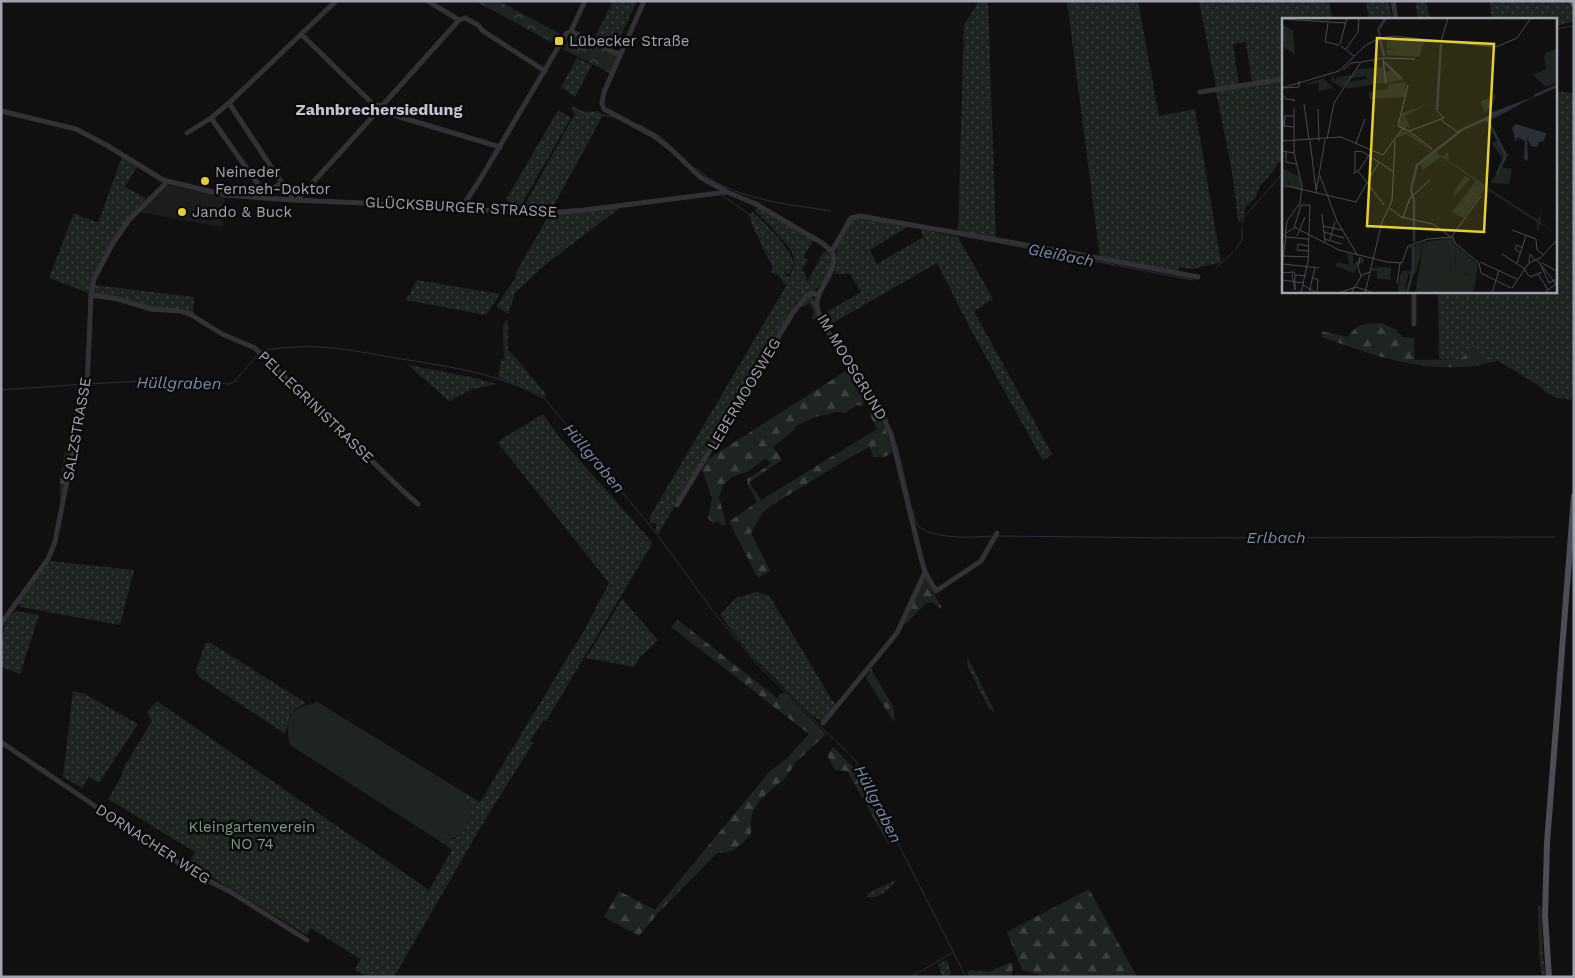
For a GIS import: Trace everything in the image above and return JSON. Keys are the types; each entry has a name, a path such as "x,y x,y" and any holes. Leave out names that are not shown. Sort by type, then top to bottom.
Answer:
{"main road":[{"path":"1572,1 1574,5"},
{"path":"1549,977 1545,916 1546,843 1572,551 1574,496"}],"street":[{"path":"186,133 211,118 229,103 336,1"},
{"path":"428,1 459,20"},
{"path":"463,204 500,147 566,34 571,31 585,1"},
{"path":"644,1 603,95 602,107 606,111 654,136 700,177 727,192 756,204 822,243 832,251 851,218 860,216 1198,277"},
{"path":"1393,1 1396,18"},
{"path":"229,103 295,200 376,114 380,115 382,109 459,20 465,18 478,25 483,32 545,70"},
{"path":"571,31 615,53 620,53"},
{"path":"301,34 375,106 378,105 382,109 500,147"},
{"path":"1200,92 1282,79"},
{"path":"375,106 373,110 376,114"},
{"name":"GLÜCKSBURGER STRASSE","path":"1,111 76,129 108,146 166,182 225,195 452,207 463,204 475,210 548,212 585,210 727,192"},
{"path":"211,118 265,196 278,185 283,184"},
{"name":"SALZSTRASSE","path":"1,624 52,550 58,530 87,388 91,296 94,279 113,243 129,220 166,182"},
{"name":"IM MOOSGRUND","path":"832,251 833,267 819,295 818,311 823,324 875,401 891,434 925,572 936,591 981,561 997,534"},
{"path":"1414,292 1414,324"},
{"name":"LEBERMOOSWEG","path":"677,505 794,311 812,293 819,295"},
{"name":"PELLEGRINISTRASSE","path":"91,296 118,299 151,309 180,311 190,314 222,334 258,350 418,504"},
{"path":"823,723 896,633 925,572"},
{"name":"DORNACHER WEG","path":"1,742 191,871 229,891 307,940"}],"shaded area":[{"path":"168,185 225,197 222,227 139,212"}],"green space":[{"path":"475,1 499,1 560,34 555,44"},
{"path":"613,1 637,1 615,48 595,37"},
{"path":"979,1 988,1 996,238 958,231 964,25"},
{"path":"1067,1 1138,1 1159,116 1195,109 1221,262 1192,269 1178,267 1179,271 1100,257"},
{"path":"1199,1 1329,1 1332,18 1282,18 1282,77 1252,83 1246,42 1233,44 1239,85 1216,87"},
{"path":"1366,1 1389,1 1392,18 1369,18"},
{"path":"1415,1 1426,1 1430,18 1418,18"},
{"path":"1489,1 1569,1 1574,13 1574,21 1558,25 1558,18 1492,18"},
{"path":"572,33 616,55 617,58 610,73 563,49"},
{"path":"577,58 592,65 575,97 561,87"},
{"path":"1282,80 1282,158 1268,178 1261,184 1255,198 1245,208 1240,223 1238,220 1232,171 1216,92"},
{"path":"1558,91 1574,93 1574,368 1572,400 1548,394 1535,383 1498,361 1471,351 1460,359 1439,359 1438,292 1558,292"},
{"path":"573,106 579,110 598,111 603,115 551,211 537,211 524,206 575,114 571,109"},
{"path":"558,110 571,118 520,207 506,200"},
{"path":"122,157 137,166 125,187 146,198 124,224 89,293 49,278 74,213 98,223"},
{"path":"621,207 546,264 515,293 508,314 496,306 517,276 515,274 549,215"},
{"path":"759,207 813,240 804,256 800,253 808,260 802,270 807,277 807,282 823,253 827,250 830,252 831,264 828,275 812,292 820,321 812,319 814,312 809,303 804,307 797,302 658,534 655,530 657,525 653,522 651,524 649,518 786,286 778,275 771,272 773,266 782,269 773,265 755,232 749,215 753,212 778,237 789,252 793,265 788,275 782,270 788,277 792,270 794,263 794,257 788,246 773,229 776,226 772,228 754,210"},
{"path":"857,218 909,226 870,250 877,264 923,237 932,253 920,229 958,237 993,299 974,311 1052,454 1043,461 970,328 937,263 831,324 825,313 861,292 850,274 834,274 839,242 851,220"},
{"path":"417,280 500,294 486,315 406,300"},
{"path":"94,285 194,297 193,315 151,308 93,293"},
{"path":"505,320 508,321 508,349 546,394 545,397 498,377 501,360 507,358 504,357 503,328"},
{"path":"1382,323 1396,330 1403,337 1414,338 1415,360 1460,359 1471,351 1498,361 1468,367 1427,366 1374,355 1322,337 1321,331 1348,337 1359,326"},
{"path":"408,365 497,384 473,389 449,401"},
{"path":"849,369 867,397 862,406 857,405 845,413 838,412 815,417 796,426 791,433 773,447 782,460 749,482 761,500 877,429 870,415 873,402 888,435 893,452 884,457 874,457 869,447 772,505 762,513 751,533 770,571 758,578 729,522 757,502 747,479 771,464 766,458 747,472 732,477 723,485 719,497 726,524 722,526 718,521 713,524 708,518 712,498 702,470 708,459"},
{"path":"80,392 84,392 61,502 60,492 63,464"},
{"name":"Kleingartenverein NO 74","path":"543,414 559,437 652,542 651,546 546,721 543,721 530,741 533,743 486,818 394,977 370,977 355,970 360,959 311,928 307,935 188,863 195,852 108,799 122,775 123,769 152,721 147,712 157,701 429,890 452,850 438,840 454,839 467,828 468,803 464,795 465,793 480,802 585,629 609,583 498,443"},
{"path":"50,561 134,570 120,625 20,607 18,603"},
{"path":"925,576 942,609 931,602 925,604 906,624 904,623"},
{"path":"756,592 769,595 836,704 822,722 810,714 751,655 720,615 736,598"},
{"path":"622,599 658,640 640,657 634,667 586,658"},
{"path":"17,611 39,615 20,674 1,667 4,627 11,615"},
{"path":"678,620 777,698 780,694 785,693 826,734 796,762 787,776 760,800 753,811 751,834 732,850 717,853 658,913 639,936 604,917 619,891 655,910 770,771 787,758 809,734 671,627"},
{"path":"209,642 306,703 295,709 284,733 199,677 196,671 205,644"},
{"path":"968,658 995,712 989,709 967,665"},
{"path":"871,669 894,708 894,722 866,678"},
{"path":"73,691 85,694 138,724 99,783 89,777 82,788 63,777"},
{"path":"316,701 465,793 464,796 469,805 470,813 467,827 456,836 438,840 290,745 288,730 291,717 299,708 314,704"},
{"path":"833,747 854,768 892,843 889,845 847,771 835,770 827,755"},
{"path":"896,880 883,893 876,897 867,897 868,893"},
{"path":"1089,889 1137,977 1047,977 1022,970 1007,932"},
{"path":"1538,905 1541,906 1543,956 1546,977 1542,977 1539,956"},
{"path":"947,960 951,973 949,977 942,977 938,964"},
{"path":"1009,963 1013,964 1012,977 969,977 967,972 971,970 988,972"}],"waterway":[{"name":"Gleißach","path":"1558,30 1574,26"},
{"name":"Gleißach","path":"573,107 585,114 601,115"},
{"name":"Gleißach","path":"603,115 614,117"},
{"name":"Gleißach","path":"638,124 661,137 679,154"},
{"name":"Gleißach","path":"695,168 710,179 742,194 830,211"},
{"name":"Gleißach","path":"1242,223 1245,216 1282,174"},
{"path":"723,196 753,217 765,251 774,267 785,280"},
{"name":"Gleißach","path":"1236,249 1242,240 1242,227"},
{"name":"Gleißach","path":"963,236 1193,280"},
{"name":"Gleißach","path":"1216,268 1233,252"},
{"path":"787,282 793,286"},
{"path":"801,288 808,295"},
{"path":"810,298 815,305"},
{"path":"824,320 829,329"},
{"name":"Hüllgraben","path":"262,350 298,347 329,348 439,365 494,377 528,390 545,399 656,533 717,616 760,667 856,761 966,977"},
{"name":"Hüllgraben","path":"89,384 160,380 229,384 234,382 259,353"},
{"path":"846,353 859,373"},
{"name":"Hüllgraben","path":"1,390 85,384"},
{"name":"Erlbach","path":"882,409 888,421"},
{"name":"Erlbach","path":"895,441 913,513 919,527 944,536 991,536"},
{"name":"Erlbach","path":"998,536 1174,538 1555,537"},
{"path":"911,977 952,953"}],"place":[{"name":"Lübecker Straße","path":"559,41"},
{"name":"Neineder Fernseh-Doktor","path":"205,181"},
{"name":"Jando & Buck","path":"182,212"}],"district":[{"name":"Zahnbrechersiedlung","path":"379,109"}]}
